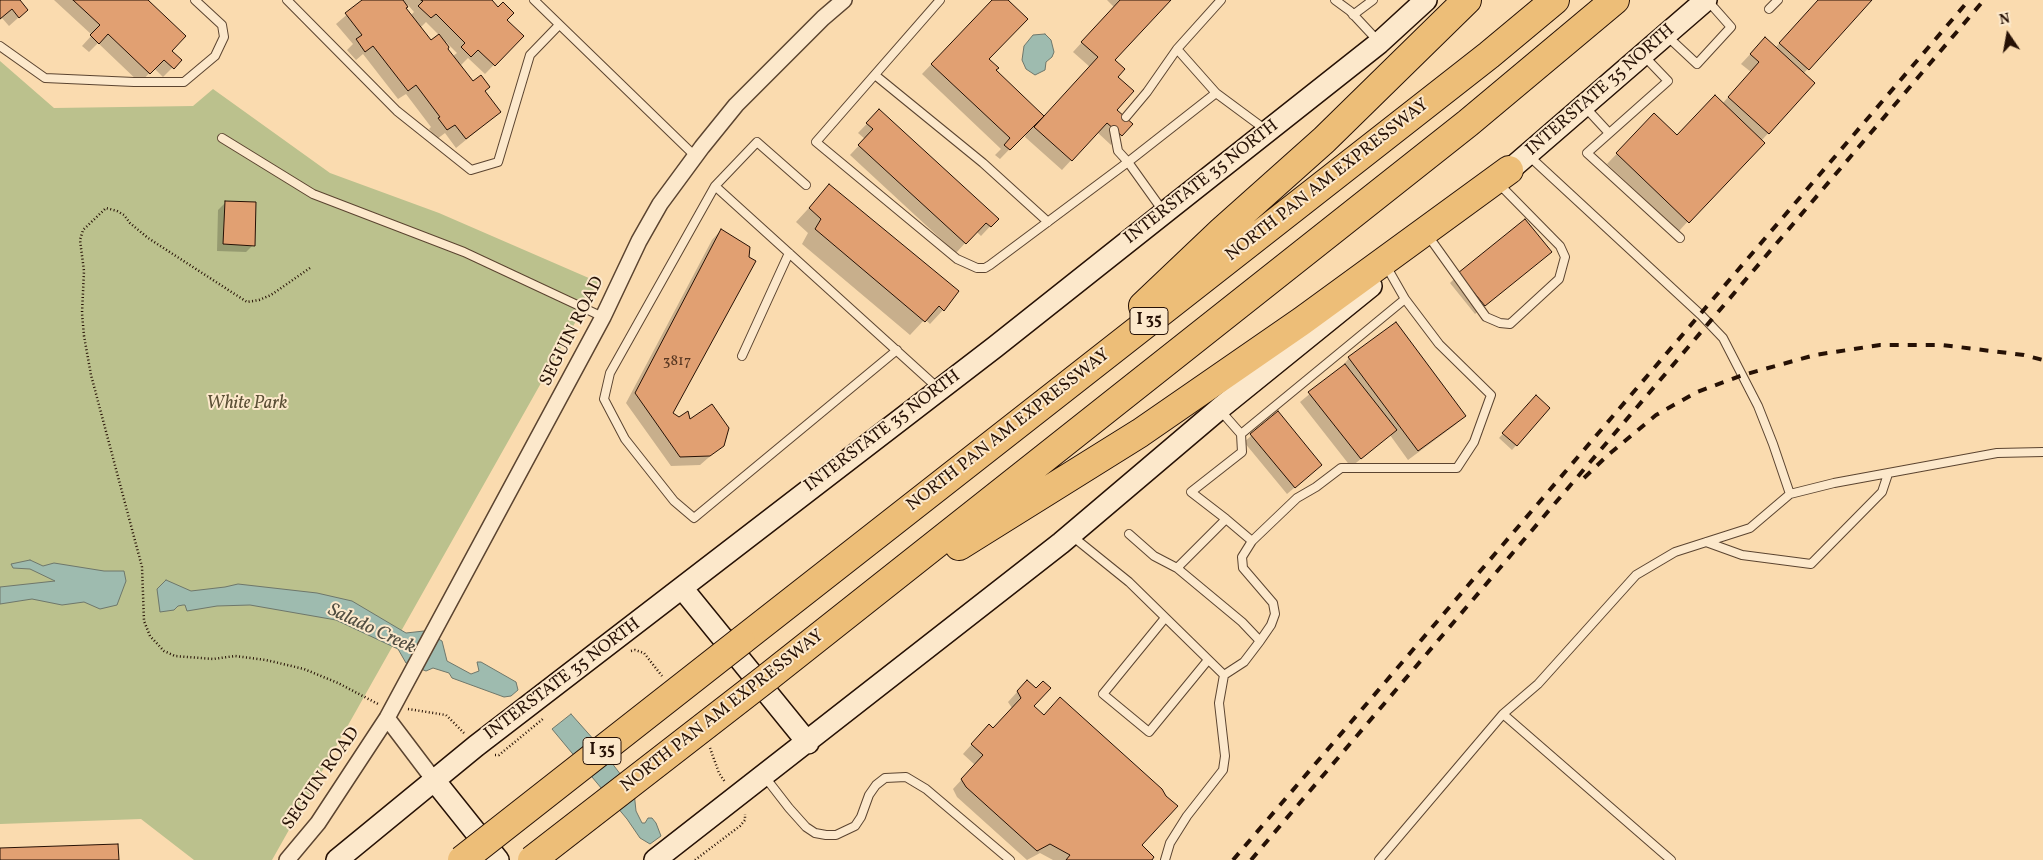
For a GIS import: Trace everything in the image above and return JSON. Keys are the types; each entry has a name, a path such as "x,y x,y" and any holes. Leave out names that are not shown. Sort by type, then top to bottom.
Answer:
{"highway":[{"path":"1085,372 1145,304 1222,231 1324,140 1467,0"},
{"name":"NORTH PAN AM EXPRESSWAY","path":"462,860 1085,372 1555,0"},
{"name":"NORTH PAN AM EXPRESSWAY","path":"532,860 768,677 1468,123 1615,0"},
{"path":"835,624 1148,427 1302,321 1511,169"}],"main road":[{"name":"INTERSTATE 35 NORTH","path":"337,860 434,780 939,389 1268,131 1379,43 1426,0"},
{"name":"INTERSTATE 35 NORTH","path":"655,860 1071,535 1219,409 1511,169 1706,0"},
{"path":"682,588 808,742"},
{"path":"434,780 498,860"}],"street":[{"name":"SEGUIN ROAD","path":"287,860 318,822 387,718 603,317 639,241 660,204 736,105 803,37 844,0"},
{"path":"387,718 434,780"}],"lane":[{"path":"0,46 45,78 184,82 215,56 224,37 222,25 195,0"},
{"path":"287,0 397,111 471,170 498,162 530,55 559,24"},
{"path":"534,0 695,156"},
{"path":"940,0 816,142 957,258 977,268 984,268 990,265 1128,162 1216,92"},
{"path":"1126,117 1147,92 1177,49 1221,0"},
{"path":"1335,0 1353,15 1379,43"},
{"path":"1353,15 1373,0"},
{"path":"1666,34 1698,64 1731,27 1706,0"},
{"path":"1769,9 1778,0"},
{"path":"1177,49 1216,92 1268,131"},
{"path":"1642,55 1668,82 1587,153 1680,238"},
{"path":"875,75 983,163 1048,222"},
{"path":"1584,106 1609,134"},
{"path":"1114,130 1118,151 1164,213"},
{"path":"222,138 313,194 464,252 603,317"},
{"path":"806,184 758,142 715,186 610,373 604,399 624,439 674,501 694,518 897,350"},
{"path":"1429,237 1486,317 1500,323 1510,324 1559,278 1565,258 1560,246 1511,169"},
{"path":"1511,169 1701,315 1723,338 1758,406 1790,494"},
{"path":"715,186 939,389"},
{"path":"742,356 789,253"},
{"path":"1165,860 1170,843 1187,816 1223,770 1225,756 1219,703 1224,675 1244,662 1271,625 1275,614 1273,603 1243,568 1242,557 1252,541 1297,498 1316,487 1341,468 1457,468 1474,442 1491,395 1439,344 1405,299 1389,271"},
{"path":"1241,434 1405,299"},
{"path":"1219,409 1241,434 1242,452 1191,492 1252,541"},
{"path":"1379,860 1503,714 1538,684 1636,575 1675,552 1750,528 1790,494 1834,483 1997,452 2043,452"},
{"path":"1705,542 1742,555 1810,564 1882,492 1888,474"},
{"path":"1177,568 1226,519"},
{"path":"1128,534 1154,556 1177,568 1242,622 1260,640"},
{"path":"1071,535 1129,582 1224,675"},
{"path":"1165,618 1103,694 1149,732 1208,660"},
{"path":"1503,714 1671,860"},
{"path":"764,775 806,827 816,833 826,835 836,835 855,826 861,817 869,795 885,778 906,777 926,788 1010,860"}],"path":[{"path":"310,268 271,295 247,302 148,238 117,211 106,208 83,230 80,240 80,252 84,271 82,312 84,336 92,376 142,567 144,621 150,636 164,650 175,656 213,659 235,656 266,660 304,669 338,683 378,704"},
{"path":"405,709 446,715 469,738"}],"green space":[{"name":"White Park","path":"0,61 54,108 193,106 213,89 330,173 439,213 598,282 272,860 194,860 141,819 0,824"}],"water":[{"path":"1045,34 1051,40 1054,52 1052,57 1046,62 1045,70 1035,75 1026,69 1022,60 1024,46 1033,35"},
{"path":"30,560 43,566 54,563 104,571 124,571 126,581 117,605 100,609 84,602 62,605 32,599 0,604 0,587 55,581 30,569 13,568 11,564"},
{"name":"Salado Creek","path":"166,580 191,591 238,584 317,593 352,601 406,633 424,631 442,641 447,661 471,674 479,671 477,662 481,662 516,682 518,690 511,696 504,697 452,678 449,673 433,668 426,671 406,663 398,649 336,620 250,605 217,606 187,611 185,605 183,605 178,606 174,610 160,612 157,589"},
{"path":"571,714 595,741 634,792 636,811 642,823 645,823 648,818 652,818 656,823 661,836 650,844 640,838 627,819 552,729"}],"building":[{"path":"0,0 20,0 28,10 19,18 12,9 0,19"},
{"path":"73,0 148,0 186,36 172,51 182,60 174,69 164,60 150,74 108,34 99,44 90,35 100,25"},
{"path":"362,0 403,0 408,7 406,8 431,40 439,34 473,81 481,75 490,87 485,91 501,112 466,139 455,125 447,130 438,118 440,117 416,85 408,91 373,46 365,52 356,39 362,35 345,13"},
{"path":"421,0 492,0 498,7 503,2 514,13 507,20 524,36 495,66 478,50 471,57 461,47 465,43 436,14 431,18 418,6 423,1"},
{"path":"992,0 1008,0 1028,19 989,59 999,68 996,70 1044,116 1010,150 1004,145 1010,138 931,64"},
{"path":"1120,0 1171,0 1115,60 1125,69 1118,77 1134,91 1117,110 1133,124 1122,136 1107,123 1072,161 1034,127 1098,57 1081,42"},
{"path":"1818,0 1872,0 1809,70 1779,43"},
{"path":"1765,37 1815,83 1769,134 1728,97 1759,62 1750,54"},
{"path":"1715,95 1765,143 1689,223 1616,153 1654,113 1677,135"},
{"path":"879,109 999,219 991,227 986,223 966,244 858,145 873,129 866,123"},
{"path":"829,184 959,291 944,311 939,306 925,322 815,229 821,219 809,208"},
{"path":"225,201 256,202 255,246 223,244"},
{"path":"1525,219 1552,252 1485,306 1458,273"},
{"path":"721,229 750,247 749,257 756,261 673,413 679,417 688,411 690,419 712,404 729,428 724,446 710,456 680,457 635,393"},
{"path":"1396,322 1466,416 1418,451 1348,357"},
{"path":"1345,364 1397,430 1361,459 1308,392"},
{"path":"1536,395 1550,408 1517,446 1502,433"},
{"path":"1278,411 1322,465 1295,488 1250,434"},
{"path":"1027,680 1036,688 1043,681 1051,688 1034,706 1044,715 1060,697 1162,789 1166,796 1178,806 1142,845 1154,857 1152,860 1066,860 1070,855 1050,844 1037,851 966,787 961,779 983,755 971,744 989,724 993,728 1021,698 1017,691"},
{"path":"118,844 119,860 0,860 0,848"}],"railway":[{"path":"1233,860 1969,0"},
{"path":"1251,860 1984,0"},
{"path":"1584,478 1608,455 1656,415 1697,392 1743,375 1815,355 1880,345 1942,345 2024,355 2043,360"}]}
